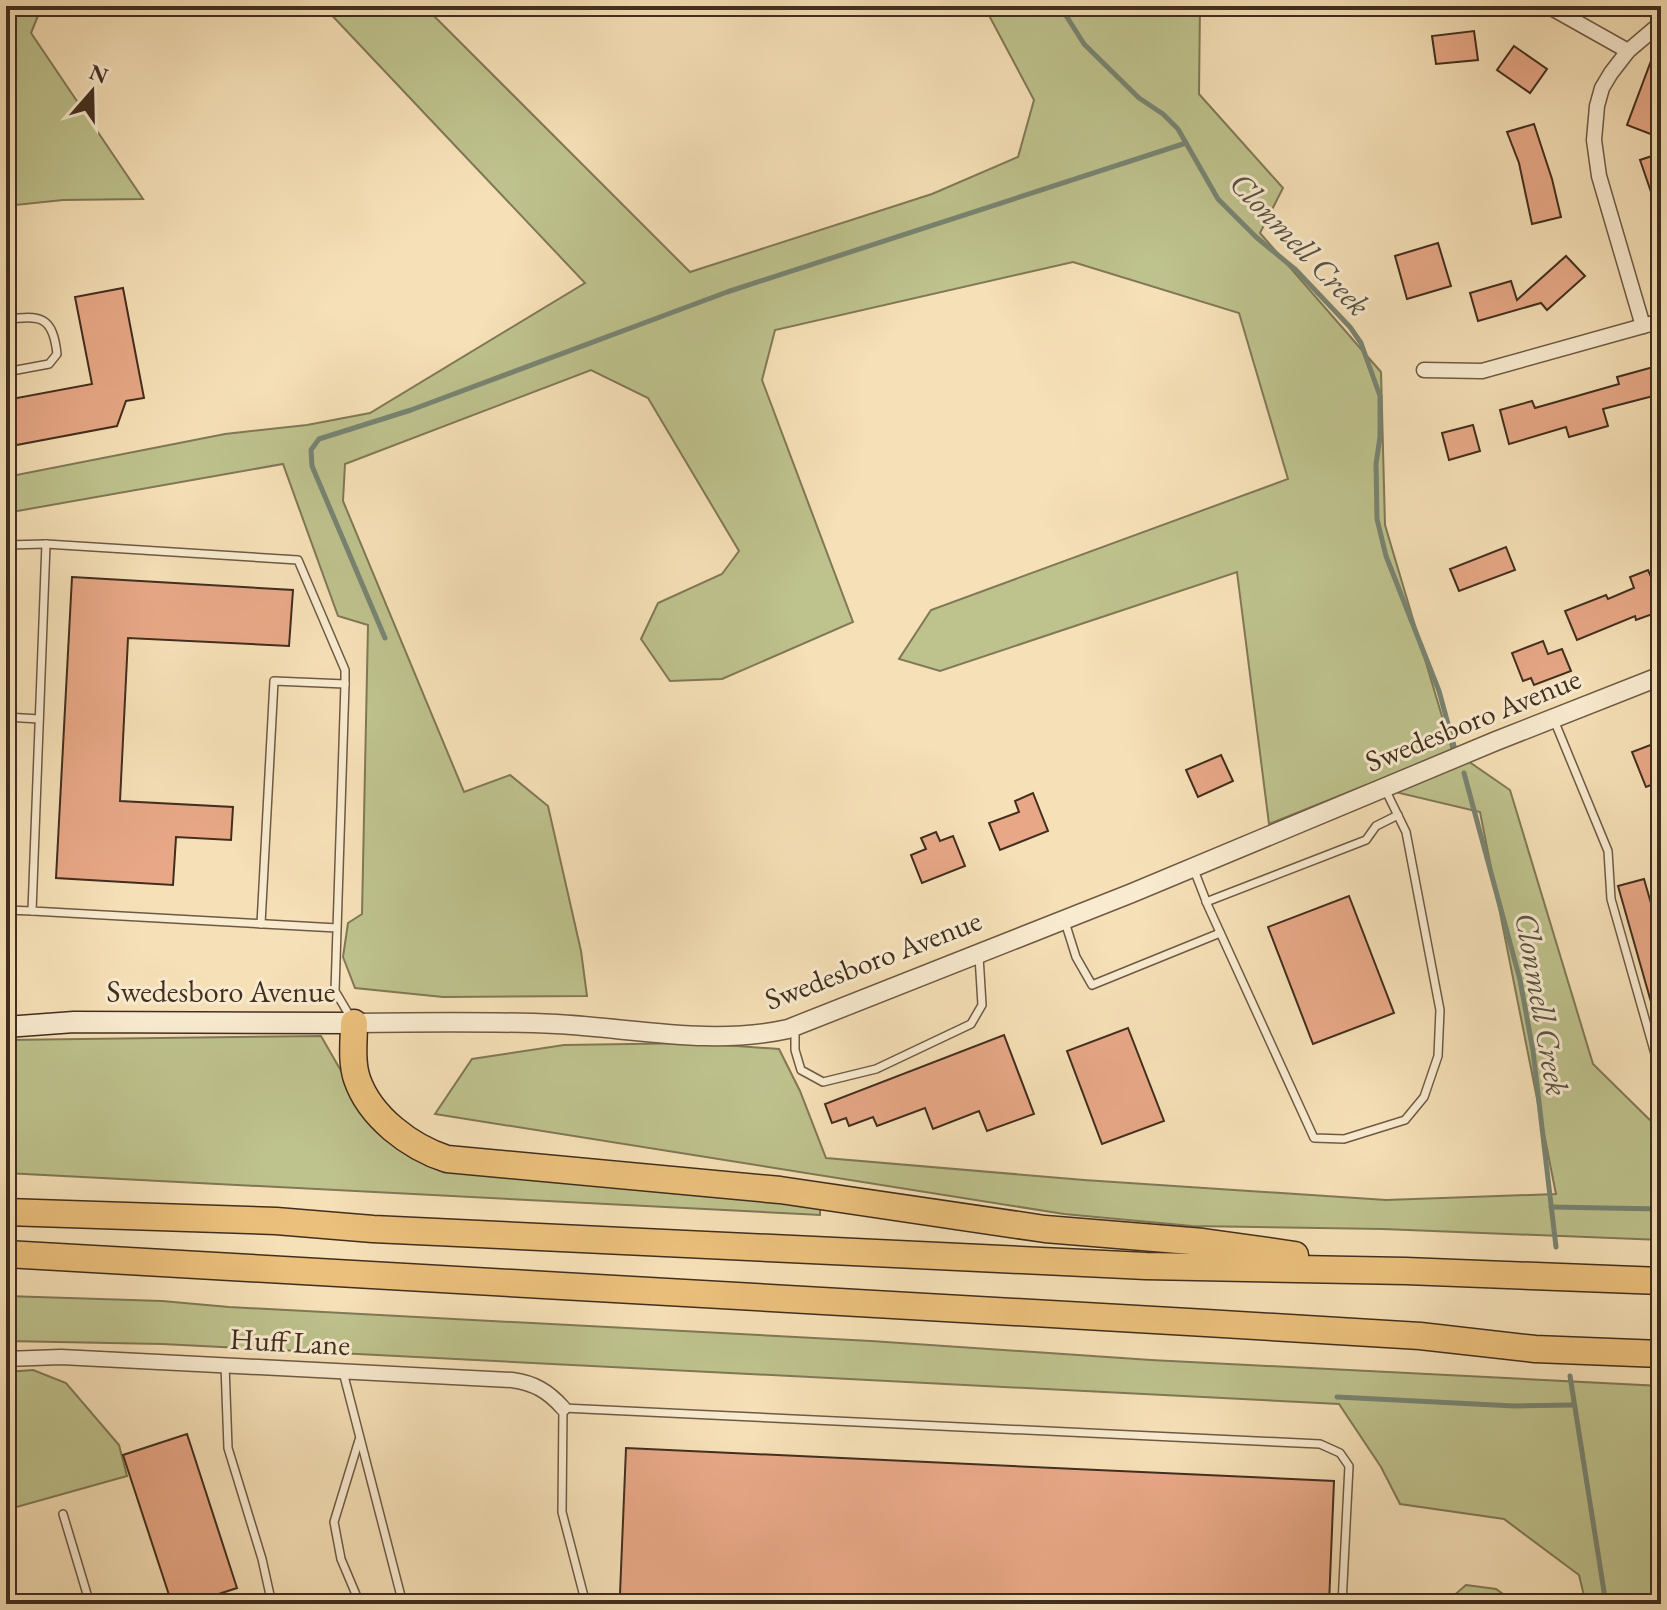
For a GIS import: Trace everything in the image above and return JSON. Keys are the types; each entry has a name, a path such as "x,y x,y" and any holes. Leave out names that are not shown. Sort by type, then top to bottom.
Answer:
{"highway":[{"path":"354,1023 353,1055 357,1080 378,1115 409,1142 447,1159 780,1190 1045,1229 1203,1242 1406,1271"},
{"path":"6,1212 276,1221 373,1229 1146,1266 1406,1271 1661,1281"},
{"path":"6,1254 1206,1323 1420,1336 1535,1349 1661,1354"},
{"path":"6,1271 288,1269"}],"main road":[{"name":"Swedesboro Avenue","path":"6,1027 74,1022 354,1023"}],"street":[{"path":"1548,6 1628,51"},
{"path":"1643,326 1599,176 1594,140 1602,88 1628,51 1661,23"},
{"path":"1424,370 1482,371 1661,321"},
{"name":"Swedesboro Avenue","path":"354,1023 559,1024 717,1037 753,1035 795,1026 1193,868 1661,676"},
{"name":"Huff Lane","path":"6,1359 61,1357 529,1382 549,1393 563,1408"}],"lane":[{"path":"6,320 32,317 43,320 54,332 57,354 49,364 6,372"},
{"path":"6,545 46,544 298,560 345,670 335,991 354,1023"},
{"path":"32,911 46,544"},
{"path":"261,924 274,681 345,684"},
{"path":"6,717 39,719"},
{"path":"1553,718 1608,851 1611,899 1661,1075"},
{"path":"1193,868 1314,1138 1344,1139 1405,1120 1424,1097 1438,1056 1440,1010 1406,832 1385,788"},
{"path":"1206,902 1366,840 1376,826 1398,815"},
{"path":"1661,869 1655,868 1661,891"},
{"path":"6,910 337,928"},
{"path":"1064,920 1076,957 1092,985 1220,933"},
{"path":"795,1026 795,1050 801,1070 823,1082 876,1069 971,1024 982,1005 979,953"},
{"path":"225,1365 228,1448 262,1559 272,1604"},
{"path":"343,1370 403,1604"},
{"path":"586,1604 562,1512 563,1408 1320,1444 1340,1453 1349,1466 1342,1604"},
{"path":"360,1438 334,1522 341,1559 360,1604"},
{"path":"63,1514 90,1604"}],"green space":[{"path":"6,6 42,6 31,33 143,199 63,200 6,206"},
{"path":"323,6 424,6 690,272 932,194 1018,157 1034,100 984,6 1200,6 1199,94 1283,188 1260,233 1381,372 1385,525 1452,750 1510,790 1593,1064 1661,1131 1661,1240 1383,1229 1192,1226 1064,1214 435,1114 472,1059 564,1045 696,1043 779,1049 800,1091 826,1158 1084,1180 1386,1200 1556,1194 1480,812 1366,785 1269,824 1237,572 940,671 899,659 931,610 1288,479 1239,313 1073,262 775,330 762,380 853,622 722,679 670,681 641,639 658,603 722,574 739,551 648,398 591,370 345,464 343,501 464,792 510,775 548,806 581,951 587,996 443,997 355,988 343,957 348,923 362,914 368,625 338,616 283,464 6,513 6,477 225,434 307,425 370,413 585,283"},
{"path":"321,1036 360,1104 413,1158 820,1201 820,1215 6,1173 6,1040"},
{"path":"6,1296 162,1301 1151,1360 1661,1386 1661,1604 1586,1604 1579,1575 1504,1519 1400,1504 1381,1467 1339,1404 162,1344 6,1341"},
{"path":"33,1370 66,1383 119,1445 127,1476 6,1510 6,1372"},
{"path":"1466,1585 1496,1589 1517,1604 1444,1604"}],"building":[{"path":"1474,31 1478,60 1436,64 1432,36"},
{"path":"1661,37 1661,138 1627,125"},
{"path":"1514,46 1547,69 1530,93 1497,70"},
{"path":"1534,124 1561,217 1532,224 1519,163 1507,132"},
{"path":"1661,153 1661,214 1659,215 1640,160"},
{"path":"1438,243 1451,286 1407,299 1395,256"},
{"path":"1566,256 1585,276 1547,310 1541,303 1478,321 1470,293 1511,281 1517,300"},
{"path":"123,288 144,398 126,401 117,426 6,447 6,400 92,384 75,297"},
{"path":"1657,366 1661,394 1603,409 1608,426 1569,437 1566,427 1509,444 1500,410 1532,401 1535,408 1619,384 1617,377"},
{"path":"1473,425 1480,451 1449,460 1442,433"},
{"path":"1506,547 1515,570 1459,591 1450,569"},
{"path":"1648,570 1653,581 1661,578 1661,611 1636,620 1635,616 1577,640 1565,611 1634,588 1630,577"},
{"path":"72,577 293,590 289,646 128,638 120,801 233,807 231,840 176,837 173,885 56,878"},
{"path":"1543,641 1548,654 1562,649 1571,671 1534,685 1531,678 1523,681 1512,653"},
{"path":"1661,741 1661,781 1646,787 1632,752"},
{"path":"1221,755 1233,781 1198,797 1186,770"},
{"path":"1033,793 1048,831 1000,850 989,823 1019,812 1015,801"},
{"path":"936,832 940,841 953,836 965,866 922,883 911,855 926,849 921,838"},
{"path":"1644,879 1661,938 1661,1023 1657,1023 1618,886"},
{"path":"1349,896 1394,1013 1313,1044 1268,927"},
{"path":"1128,1028 1164,1121 1102,1144 1067,1051"},
{"path":"1004,1035 1034,1114 987,1131 979,1111 933,1129 925,1108 877,1126 873,1117 849,1126 846,1118 832,1123 825,1104"},
{"path":"187,1434 237,1588 188,1604 172,1604 123,1455"},
{"path":"626,1448 1334,1481 1329,1604 659,1604 659,1596 620,1594"}],"waterway":[{"name":"Clonmell Creek","path":"1060,6 1084,44 1139,98 1163,114 1178,129 1218,199 1256,237 1296,270 1350,327 1361,343 1380,396 1377,519 1386,556 1439,691 1454,746"},
{"path":"385,638 312,466 311,450 319,439 411,410 727,292 1186,143"},
{"name":"Clonmell Creek","path":"1464,773 1520,980 1533,1051 1556,1247"},
{"path":"1551,1207 1661,1209"},
{"name":"Clonmell Creek","path":"1570,1376 1606,1604"},
{"path":"1337,1397 1514,1406 1574,1405"}]}
